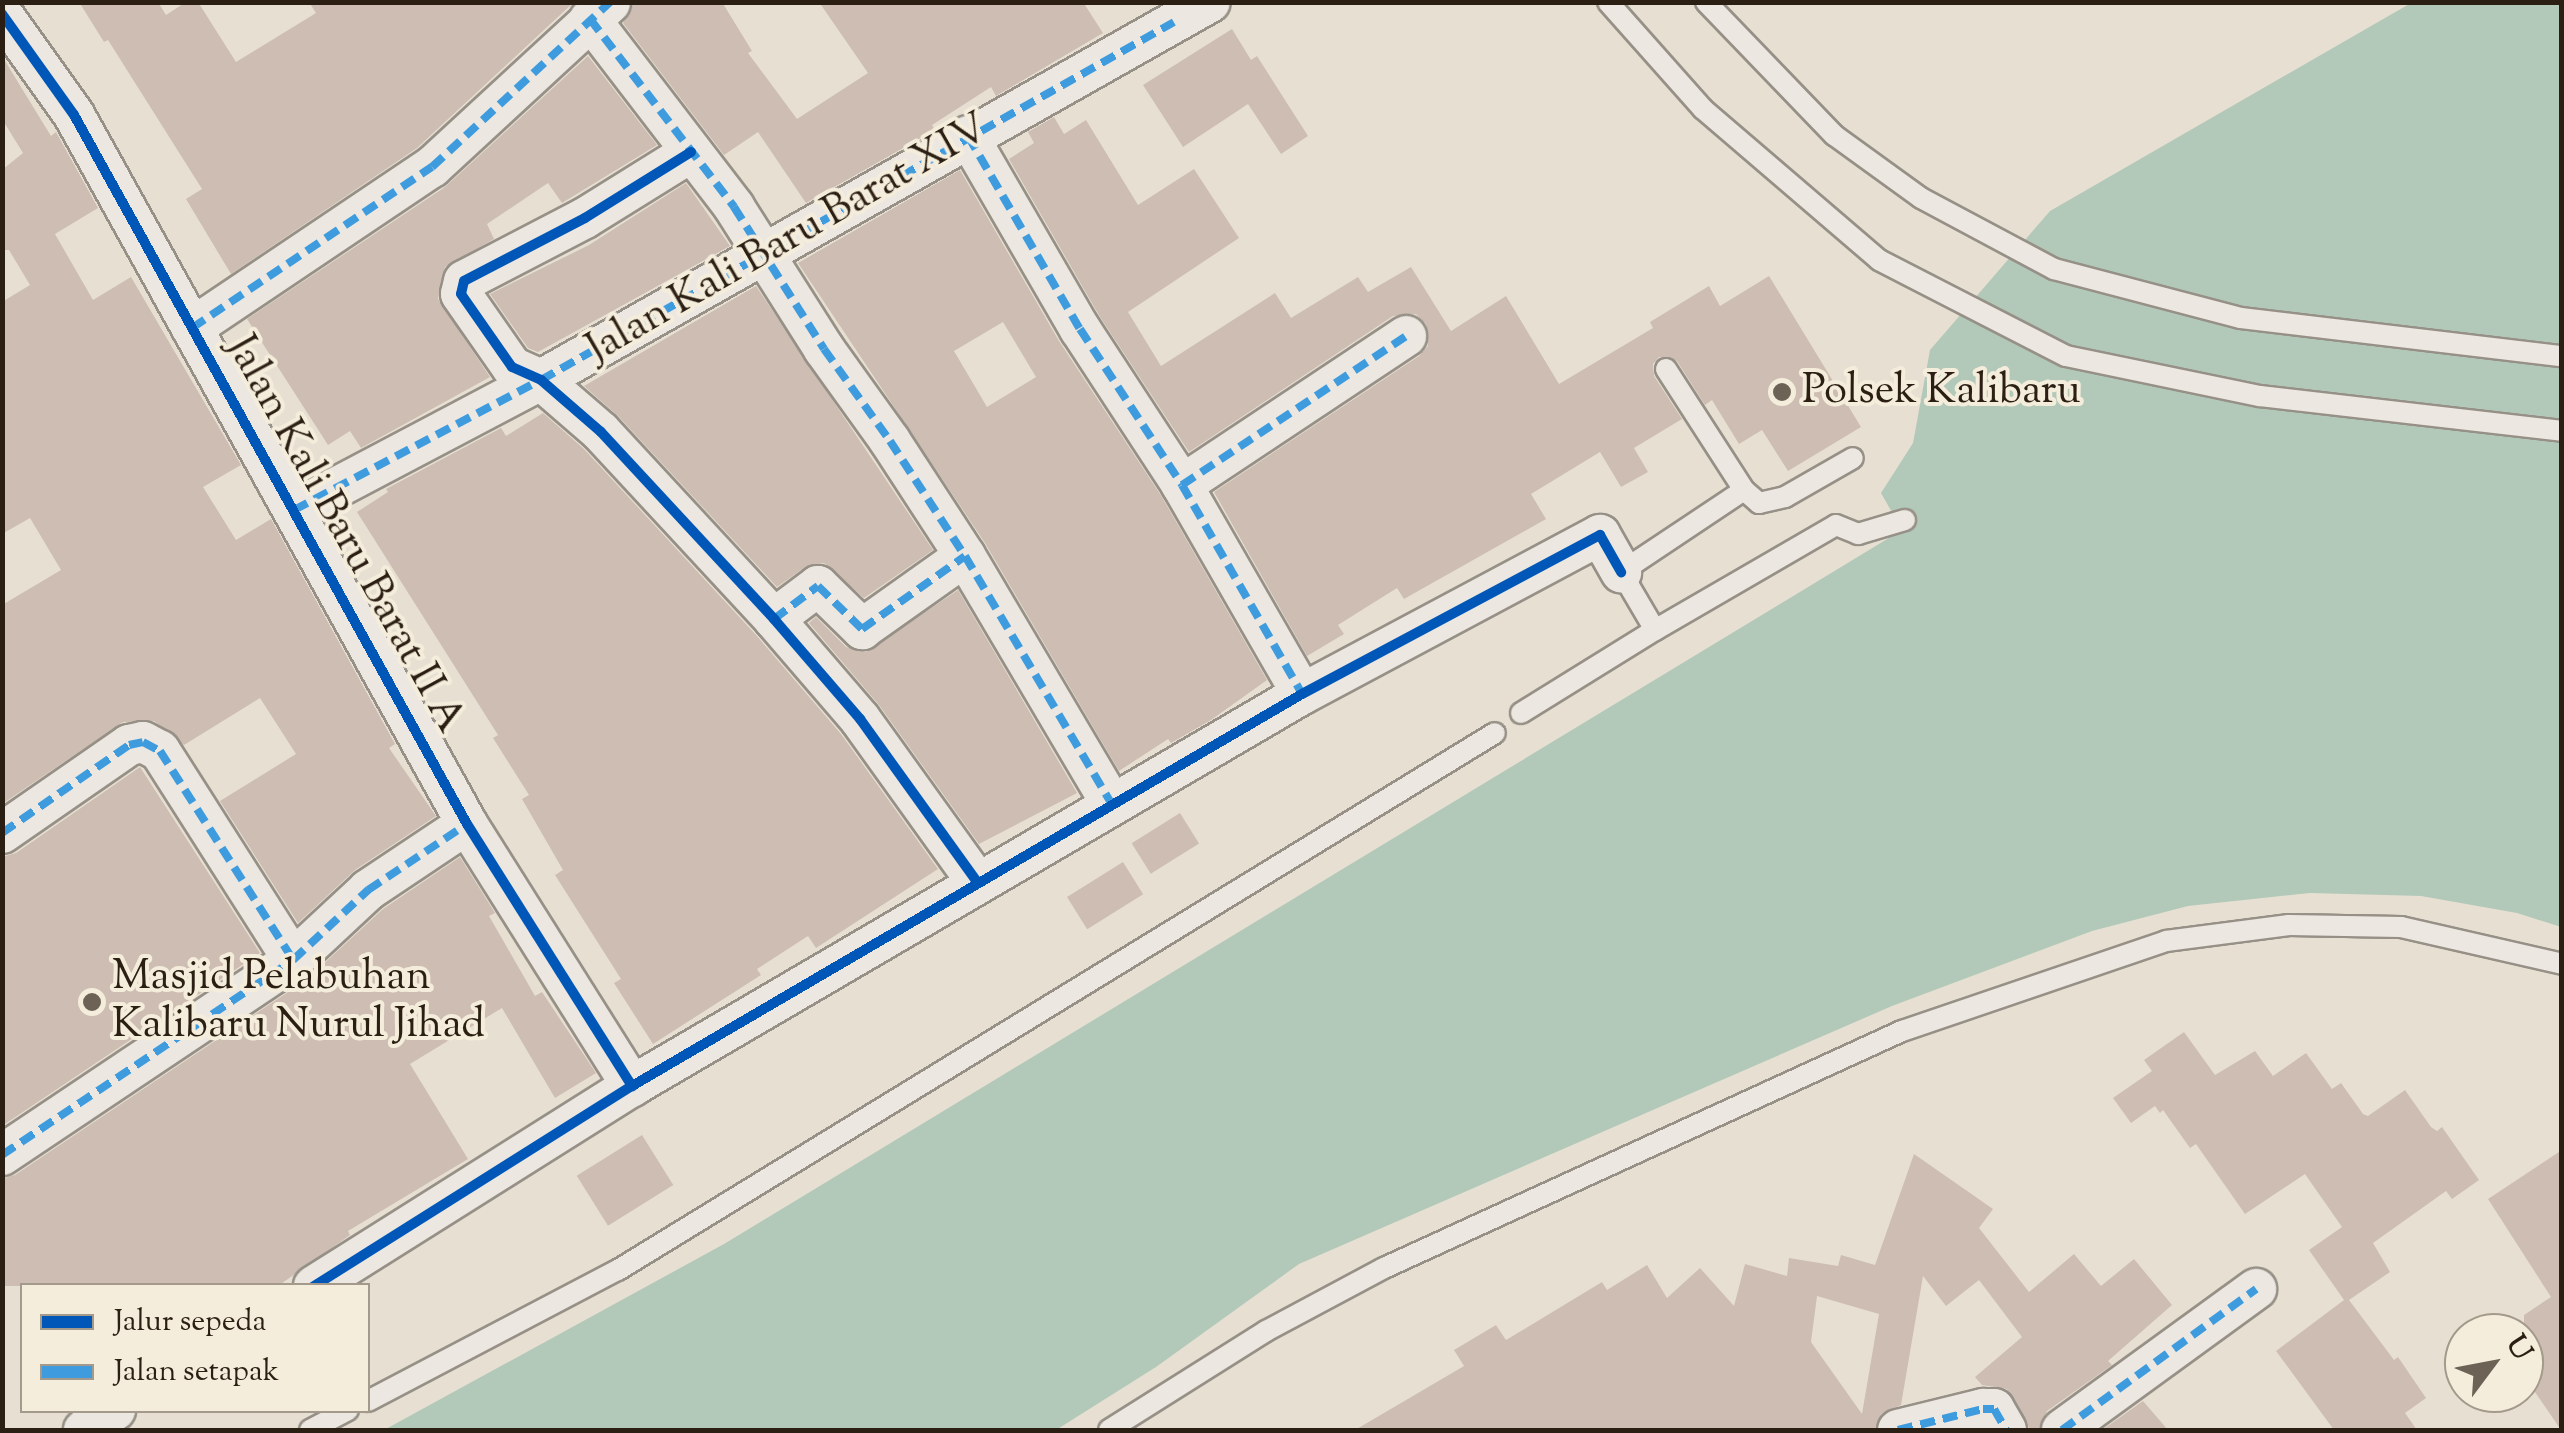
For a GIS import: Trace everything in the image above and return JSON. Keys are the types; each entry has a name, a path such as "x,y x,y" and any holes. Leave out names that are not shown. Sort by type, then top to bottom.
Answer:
{"street":[{"name":"Jalan Kali Baru Barat XIV","path":"294,510 541,380 968,136 1164,12 1210,2"},
{"path":"192,328 432,167 600,11 966,556 1112,805"},
{"name":"Jalan Kali Baru Barat II A","path":"2,14 74,115 467,824 632,1086"},
{"path":"968,136 1080,329 1182,485 1302,694"},
{"path":"692,152 585,218 464,281 461,294 512,368 541,380 601,432 774,620 860,719 977,882"},
{"path":"1182,485 1406,336"},
{"path":"319,1283 632,1086 1302,694 1600,536 1621,572"},
{"path":"774,620 818,586 862,629 966,556"},
{"path":"2,832 129,744 144,742 160,751 293,960"},
{"path":"2,1155 293,960 368,890 467,824"},
{"path":"2062,1430 2256,1289"},
{"path":"1898,1430 1994,1409 2006,1430"},
{"path":"84,1430 111,1413"}],"lane":[{"path":"1608,2 1702,109 1879,260 2066,356 2260,396 2562,431"},
{"path":"1706,2 1834,135 1920,198 2054,269 2241,318 2562,356"},
{"path":"1666,369 1744,490 1759,503 1784,497 1853,458"},
{"path":"1655,630 1621,572 1744,490"},
{"path":"1521,713 1836,525 1858,534 1905,520"},
{"path":"370,1399 618,1270 1496,733"},
{"path":"1109,1430 1266,1331 1384,1268 1902,1031 2166,941 2289,925 2400,926 2562,964"},
{"path":"310,1430 342,1413"}],"shaded area":[{"path":"2411,3 2561,3 2561,927 2517,913 2421,896 2310,893 2188,906 2092,931 1892,1006 1299,1264 1156,1367 1056,1430 384,1430 724,1244 1902,530 1881,493 1913,443 1930,350 2050,211"}],"building":[{"path":"79,2 158,2 166,15 186,2 198,2 236,62 316,13 309,2 574,2 417,148 231,274 186,199 202,189 108,40 104,42"},
{"path":"633,2 722,2 752,51 748,53 797,119 868,73 819,2 1083,2 1103,33 996,96 991,87 932,125 935,130 806,203 758,132 724,155 623,23"},
{"path":"1232,29 1251,60 1257,56 1308,136 1281,154 1248,104 1183,147 1143,85"},
{"path":"2,56 51,136 56,132 98,208 55,234 93,300 131,277 241,465 203,487 236,540 271,519 395,744 389,748 436,816 355,870 298,923 220,801 296,754 260,698 184,745 154,721 123,722 2,804 2,605 61,570 30,518 2,534 2,302 30,285 9,250 2,250 2,170 23,153 2,119"},
{"path":"588,56 657,145 562,203 548,183 487,224 494,239 445,267 438,299 490,377 361,448 350,431 328,445 247,319 445,187"},
{"path":"1054,117 1064,134 1086,120 1138,205 1194,169 1239,238 1128,312 1161,366 1275,293 1291,318 1358,277 1368,292 1411,267 1451,331 1506,296 1559,384 1653,328 1650,322 1709,286 1720,306 1769,276 1861,427 1788,471 1762,430 1739,444 1712,400 1705,405 1677,361 1659,357 1653,364 1654,376 1682,419 1634,448 1648,472 1621,487 1600,452 1531,494 1546,519 1404,599 1397,588 1338,625 1344,634 1307,656 1214,492 1419,356 1428,346 1426,324 1416,314 1393,316 1189,452 1100,317 1009,159 1034,143 1028,132"},
{"path":"960,170 1059,341 1162,497 1267,680 1211,720 1171,743 1168,739 1119,771 985,543 798,263","holes":["1003,322 1036,377 987,407 954,351"]},
{"path":"686,183 730,246 538,352 528,348 490,294 589,245"},
{"path":"756,286 933,550 864,598 824,563 805,567 777,587 618,416 584,386"},
{"path":"543,413 584,449 756,635 841,734 938,869 816,948 808,936 757,969 761,975 653,1044 614,983 621,979 555,875 563,870 522,799 529,795 493,738 498,735 357,512 388,492 386,489 501,428 506,436"},
{"path":"958,590 1077,793 979,844 879,705 809,623 816,617 846,647 866,652"},
{"path":"140,767 260,953 2,1126 2,857 16,853"},
{"path":"1180,813 1199,844 1151,874 1132,843"},
{"path":"460,857 495,913 489,916 535,996 542,992 596,1073 555,1098 502,1008 410,1064 468,1159 348,1231 350,1235 282,1283 2,1286 2,1179 15,1175 306,980 383,909"},
{"path":"1123,862 1143,894 1087,929 1067,897"},
{"path":"2184,1032 2215,1075 2255,1051 2273,1076 2306,1053 2332,1089 2341,1083 2368,1116 2405,1090 2431,1127 2437,1131 2442,1127 2479,1180 2452,1199 2446,1191 2373,1243 2390,1272 2349,1300 2394,1360 2398,1357 2426,1398 2405,1413 2417,1430 2334,1430 2276,1351 2344,1300 2309,1250 2342,1227 2305,1174 2245,1214 2196,1144 2190,1148 2163,1110 2160,1113 2155,1106 2131,1123 2113,1098 2152,1071 2144,1060"},
{"path":"642,1135 673,1185 608,1226 577,1176"},
{"path":"2562,1150 2562,1430 2544,1405 2544,1313 2527,1313 2551,1297 2488,1199"},
{"path":"1914,1154 1993,1209 1979,1228 2029,1292 2074,1254 2101,1286 2134,1259 2172,1305 2108,1361 2112,1365 2047,1411 2039,1430 2030,1430 2007,1389 1982,1385 1975,1377 2022,1337 1979,1280 1946,1306 1923,1276 1901,1405 1881,1414 1875,1430 1355,1430 1464,1366 1454,1350 1496,1325 1506,1340 1602,1282 1607,1290 1647,1265 1667,1298 1700,1268 1734,1306 1745,1264 1787,1276 1789,1258 1838,1266 1841,1255 1875,1265","holes":["1817,1296 1879,1314 1862,1414 1811,1342"]},
{"path":"2143,1401 2168,1430 2102,1430"}],"marked path":[{"path":"192,328 432,167 610,2"},
{"path":"590,19 734,207 824,349 890,441 965,556 1112,805"},
{"path":"294,510 541,380 1174,22"},
{"path":"968,136 1080,329 1182,485 1302,694"},
{"path":"1182,485 1406,336"},
{"path":"774,619 818,586 862,629 965,556"},
{"path":"2,833 129,745 143,742 160,751 293,960"},
{"path":"2,1155 293,960 368,890 467,824"},
{"path":"2062,1430 2256,1289"},
{"path":"1898,1430 1983,1409 1994,1409 2006,1430"}],"cycle path":[{"path":"2,14 74,115 467,824 632,1086"},
{"path":"691,152 585,218 464,281 461,294 512,367 541,380 601,432 774,619 860,719 977,882"},
{"path":"319,1283 632,1086 1302,694 1600,535 1621,572"}],"place":[{"name":"Polsek Kalibaru","path":"1782,392"},
{"name":"Masjid Pelabuhan Kalibaru Nurul Jihad","path":"92,1002"}]}
